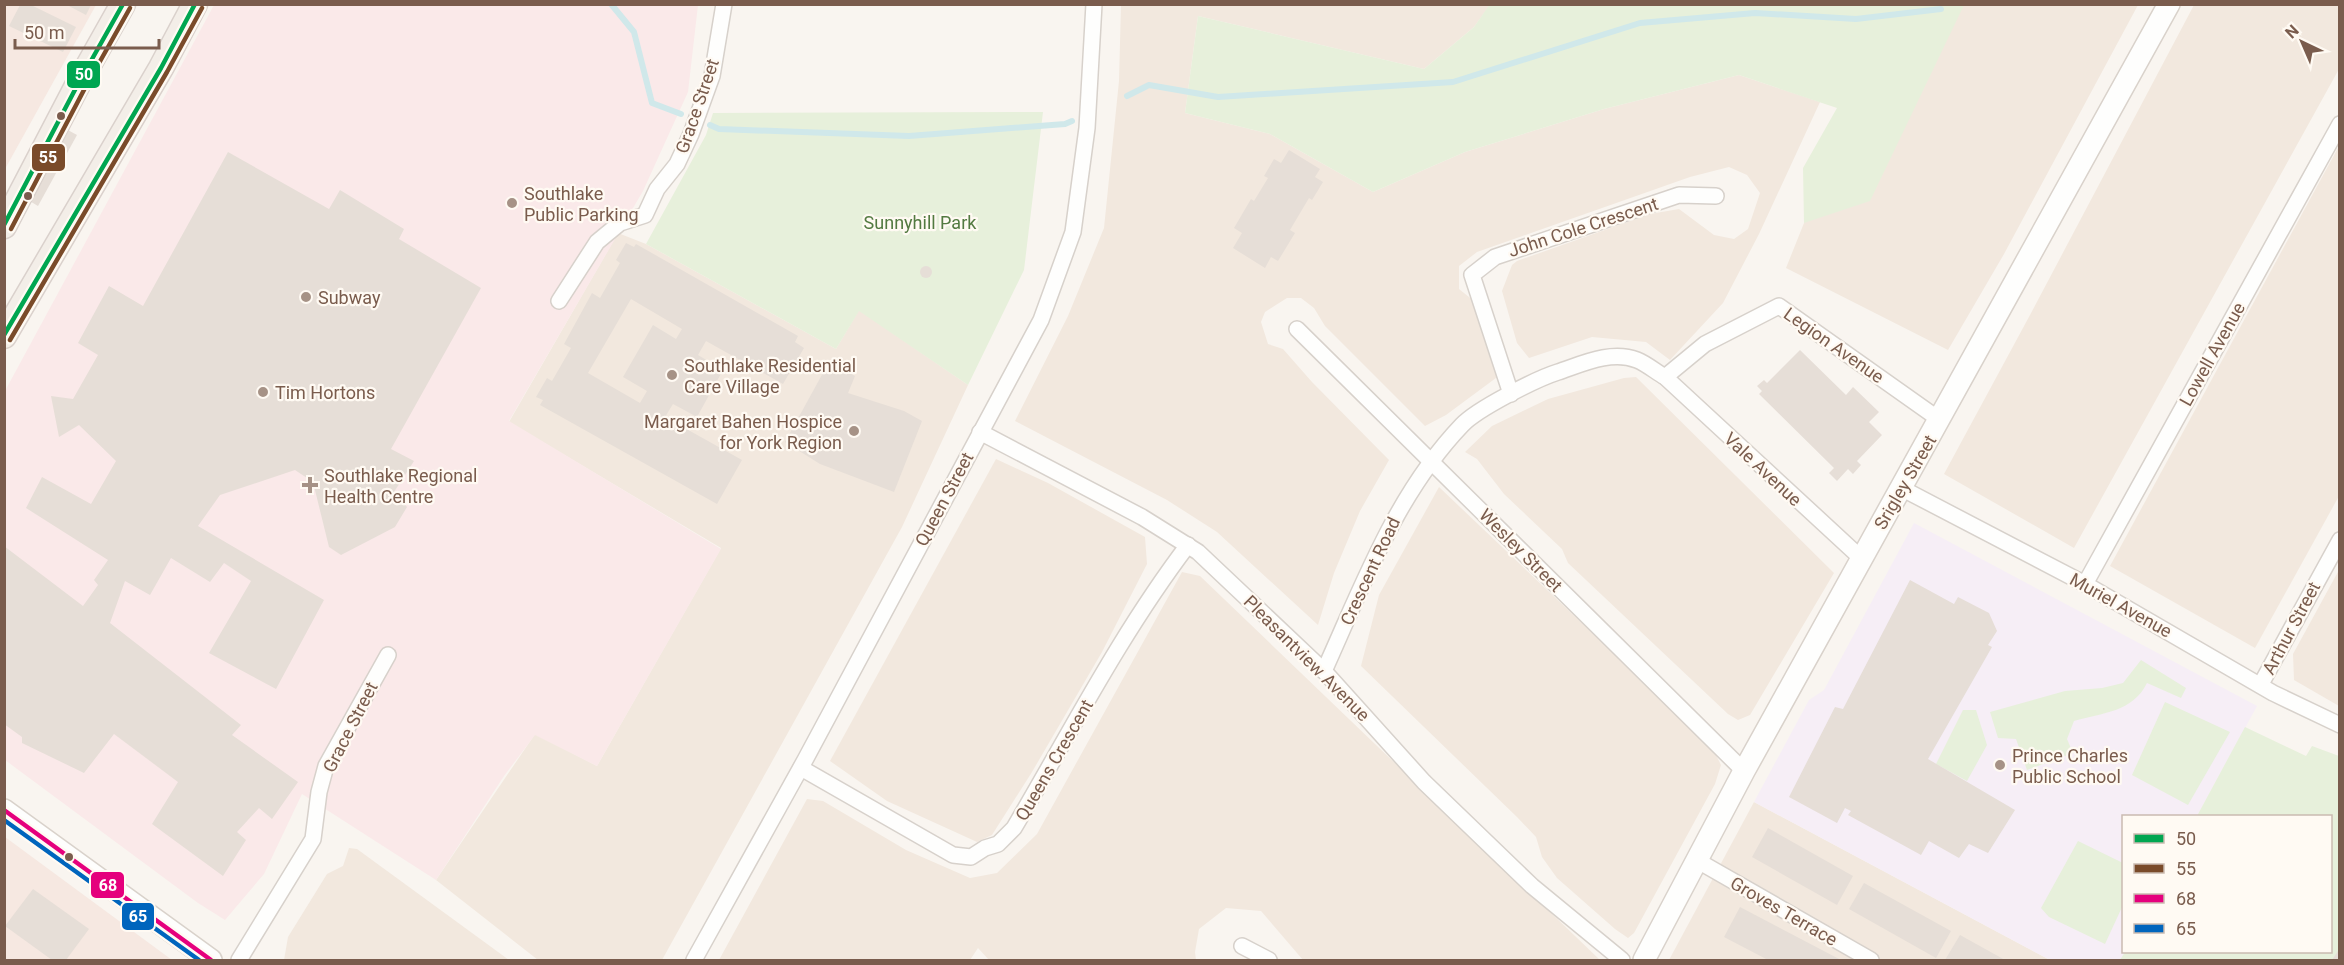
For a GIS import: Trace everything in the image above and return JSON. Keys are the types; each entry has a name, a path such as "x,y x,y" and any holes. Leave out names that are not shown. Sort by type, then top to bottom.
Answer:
{"main road":[{"path":"4,226 78,84 123,4"},
{"path":"4,336 161,68 195,4"}],"street":[{"name":"Grace Street","path":"559,301 597,242 620,223 645,215 657,189 677,164 691,134 712,76 724,4"},
{"name":"Queen Street","path":"694,960 801,768 1041,320 1073,232 1087,128 1094,4"},
{"name":"Srigley Street","path":"1644,960 1744,771 2169,4"},
{"name":"Lowell Avenue","path":"2085,584 2340,124"},
{"name":"John Cole Crescent","path":"1511,394 1472,275 1495,256 1679,195 1716,196"},
{"name":"Legion Avenue","path":"1665,377 1704,344 1779,306 1940,420"},
{"name":"Wesley Street","path":"1297,329 1744,771"},
{"name":"Crescent Road","path":"1324,670 1388,528 1431,460 1463,423 1548,375 1596,358 1618,357 1637,360 1665,377"},
{"name":"Vale Avenue","path":"1665,377 1862,560"},
{"name":"Pleasantview Avenue","path":"980,432 1142,517 1198,552 1324,670 1424,782 1532,886 1622,960"},
{"name":"Muriel Avenue","path":"1901,488 2085,584 2273,693 2340,725"},
{"name":"Arthur Street","path":"2261,684 2340,540"},
{"name":"Queens Crescent","path":"801,768 952,855 971,857 985,848 998,844 1014,828 1158,585 1188,545"},
{"name":"Grace Street","path":"239,960 313,839 319,792 326,766 388,655"},
{"path":"4,810 211,960"},
{"name":"Groves Terrace","path":"1698,861 1871,960"},
{"path":"1242,946 1269,960"}],"shaded area":[{"path":"5,5 96,5 5,169"},
{"name":"Southlake Regional Health Centre","path":"214,5 698,5 688,92 643,191 509,421 721,549 597,766 535,735 504,776 436,880 302,794 264,874 225,920 198,903 5,760 5,391"},
{"path":"1121,5 1490,5 1474,27 1424,69 1198,16 1185,113 1270,134 1373,192 1465,152 1604,109 1739,75 1820,102 1759,234 1723,303 1670,360 1646,342 1592,337 1529,358 1517,343 1502,291 1512,265 1517,261 1650,214 1679,209 1714,235 1734,239 1748,229 1760,193 1747,175 1729,167 1690,177 1477,252 1459,266 1459,289 1474,301 1500,375 1446,415 1425,426 1325,326 1314,308 1301,298 1287,298 1265,312 1261,322 1268,344 1283,349 1312,382 1389,460 1360,511 1334,573 1318,625 1217,532 1167,500 1015,421 1068,316 1104,228 1119,81"},
{"path":"1944,5 2138,5 2004,254 1948,350 1786,268 1804,223 1837,176"},
{"path":"2194,5 2339,5 2339,69 2074,548 1944,474"},
{"path":"2339,146 2339,496 2255,648 2110,566"},
{"path":"618,233 646,244 836,349 859,310 968,385 902,527 662,960 538,960 436,880 535,734 597,766 721,548 509,422"},
{"path":"1636,377 1834,573 1750,715 1738,720 1728,714 1568,563 1562,549 1504,494 1477,459 1465,452 1492,426 1548,399 1624,378"},
{"path":"996,459 1048,483 1145,537 1147,564 1102,652 1032,772 992,835 977,842 887,801 830,761"},
{"path":"1439,487 1712,747 1721,765 1715,784 1634,933 1628,938 1557,878 1542,857 1536,837 1361,666 1379,595"},
{"name":"Prince Charles Public School","path":"1914,523 2257,706 2198,815 2122,815 2122,953 2124,953 2120,960 2050,960 1754,802 1809,700 1824,690"},
{"path":"2339,570 2340,706 2294,680 2293,654"},
{"path":"1182,572 1200,576 1600,960 1303,960 1261,911 1226,908 1199,929 1196,960 989,960 978,948 970,960 719,960 807,799 823,801 906,850 970,878 997,873 1037,834"},
{"path":"1754,802 2050,960 1669,960"},
{"path":"5,837 172,960 5,960"},
{"path":"349,848 357,849 509,960 284,960 288,937 327,874 343,866"}],"green space":[{"path":"1490,4 1964,5 1870,201 1804,223 1803,168 1837,108 1739,75 1604,109 1465,152 1373,192 1270,134 1185,113 1198,16 1424,69 1474,27"},
{"name":"Sunnyhill Park","path":"1043,112 1024,270 968,385 859,311 836,349 646,244 706,135 713,113"},
{"path":"2141,660 2186,688 2181,698 2147,683 2141,693 2125,706 2074,721 2067,739 2073,753 2027,770 2016,739 1998,738 1990,712 2065,691 2102,688 2123,683"},
{"path":"2165,702 2230,732 2188,805 2132,775"},
{"path":"1963,710 1976,710 1987,745 1967,781 1936,764"},
{"path":"2245,727 2306,756 2312,746 2339,756 2339,960 2120,960 2124,953 2332,953 2332,815 2198,815"},
{"path":"2078,841 2122,863 2122,907 2105,944 2049,917 2041,908"}],"building":[{"path":"20,5 31,5 76,27 63,52 9,26"},
{"path":"67,5 91,5 86,15"},
{"path":"66,129 77,135 38,206 28,200"},
{"path":"1289,150 1320,169 1315,177 1323,182 1312,200 1309,198 1290,230 1295,233 1278,261 1271,257 1265,268 1233,248 1242,233 1234,228 1251,199 1254,201 1268,178 1264,176 1274,159 1281,163"},
{"name":"Southlake Regional Health Centre","path":"228,152 329,209 340,190 404,229 399,239 481,288 391,449 414,461 394,492 407,507 395,527 341,555 329,547 313,482 295,470 220,495 198,526 324,600 276,689 209,653 251,581 224,563 210,582 171,558 150,595 125,581 110,623 241,725 232,735 298,782 272,819 259,808 237,832 246,840 223,876 152,824 178,782 114,734 84,773 22,743 22,737 4,724 4,546 83,606 98,585 94,580 108,560 26,508 42,477 91,504 116,461 79,425 59,437 51,396 73,399 98,355 78,343 109,286 143,306"},
{"name":"Southlake Residential Care Village","path":"626,243 634,247 636,244 798,336 795,342 804,348 783,384 706,341 698,355 723,370 697,417 673,404 665,417 742,460 717,504 540,405 543,400 536,397 547,378 552,381 571,348 564,344 592,293 600,298 620,263 616,260","holes":["631,299 682,329 676,339 653,325 623,377 647,391 640,403 588,373"]},
{"path":"928,266 932,272 928,278 924,278 920,270"},
{"path":"1800,350 1846,395 1853,387 1879,412 1869,422 1882,435 1857,461 1861,465 1853,474 1848,469 1837,481 1829,473 1834,468 1759,394 1762,391 1757,386 1764,380 1767,383"},
{"name":"Margaret Bahen Hospice for York Region","path":"829,362 855,376 848,393 904,411 922,421 894,492 820,464 785,442"},
{"path":"1910,580 1954,604 1958,597 1989,613 1997,631 1988,645 1992,647 1928,759 2015,810 1988,853 1969,844 1959,858 1929,841 1921,855 1848,815 1851,811 1845,808 1837,823 1789,797 1835,707 1843,709"},
{"path":"1768,828 1853,876 1837,905 1752,857"},
{"path":"1864,883 1951,931 1936,958 1849,909"},
{"path":"33,889 89,929 66,960 52,960 5,926"},
{"path":"1740,907 1841,960 1768,960 1724,937"},
{"path":"1960,935 2005,960 1945,960"},
{"path":"2340,948 2340,960 2332,960"}],"waterway":[{"path":"611,4 634,32 652,103 681,114"},
{"path":"1127,96 1149,85 1218,97 1453,82 1640,23 1755,13 1856,19 1941,9"},
{"path":"710,125 719,129 909,136 1065,124 1072,121"}],"transit line":[{"name":"50","path":"4,225 123,4"},
{"name":"50","path":"4,335 161,68 195,4"},
{"name":"55","path":"11,229 130,8"},
{"name":"55","path":"10,340 202,8"},
{"name":"68","path":"4,810 211,960"},
{"name":"65","path":"4,820 199,960"}],"place":[{"name":"Southlake Public Parking","path":"512,203"},
{"name":"Subway","path":"306,297"},
{"name":"Southlake Residential Care Village","path":"672,375"},
{"name":"Tim Hortons","path":"263,392"},
{"name":"Margaret Bahen Hospice for York Region","path":"854,431"},
{"name":"Southlake Regional Health Centre","path":"310,485"},
{"name":"Prince Charles Public School","path":"2000,765"}]}
